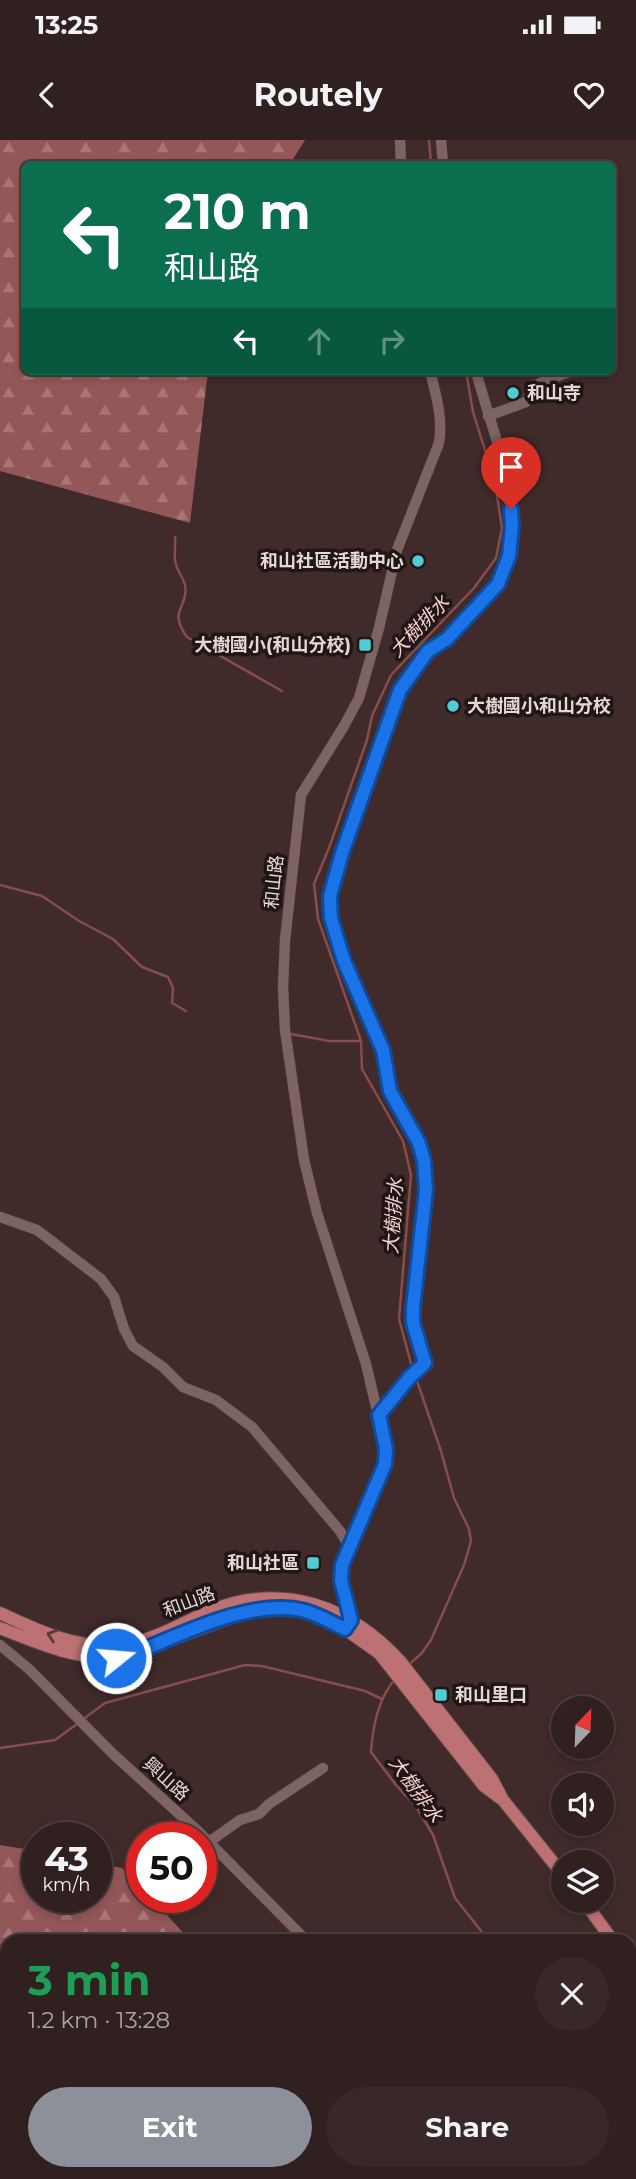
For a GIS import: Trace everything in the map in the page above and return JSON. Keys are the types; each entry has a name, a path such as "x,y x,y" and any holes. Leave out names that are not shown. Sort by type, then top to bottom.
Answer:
{"main road":[{"name":"和山路","path":"0,1614 53,1637 89,1645 124,1645 153,1636 216,1609 250,1600 283,1597 314,1602 348,1624 395,1663 484,1786 503,1800 551,1860"},
{"name":"和山路","path":"0,1628 57,1650 97,1659 133,1654 254,1609 281,1607 307,1611 348,1624"},
{"path":"593,1913 608,1934"}],"street":[{"path":"400,140 401,161"},
{"path":"441,140 443,161"},
{"name":"和山路","path":"348,1624 341,1580 342,1565 385,1464 386,1449 348,1304 317,1213 304,1160 289,1064 283,987 285,940 301,795 359,698 397,550 439,443 440,409 431,375"},
{"path":"379,1415 409,1378 424,1365 413,1323 426,1190 424,1161 419,1143 390,1091 383,1050 341,950 331,918 330,896 342,853 400,690 428,651 447,639 498,584 505,568 512,527 510,491 477,375"},
{"path":"488,416 526,402 535,385 561,375"},
{"path":"0,1217 37,1230 101,1279 114,1297 124,1329 133,1346 163,1367 183,1387 216,1400 252,1427 340,1531 349,1546"},
{"name":"興山路","path":"0,1645 30,1670 113,1754 187,1822"},
{"path":"217,1836 240,1820 259,1814 269,1804 323,1768"},
{"name":"興山路","path":"217,1850 300,1934"}],"green space":[{"path":"0,140 305,140 292,161 21,161 21,375 208,375 190,523 0,471"},
{"path":"0,1845 21,1848 21,1913 112,1913 112,1866 122,1868 126,1872 126,1913 165,1913 184,1934 0,1934"}],"waterway":[{"name":"大樹排水","path":"429,140 431,161"},
{"name":"大樹排水","path":"413,1371 399,1319 411,1175 403,1141 362,1069 361,1041 318,919 314,884 367,740 372,716 391,675 474,588 496,558 502,528 495,482 473,412 467,375"},
{"path":"175,537 175,563 185,585 179,621 187,637 282,691"},
{"path":"0,885 42,896 79,921 113,939 142,967 168,977 173,988 172,1003 186,1011"},
{"path":"291,1034 329,1041 360,1041"},
{"name":"大樹排水","path":"407,1666 421,1654 431,1640 464,1565 471,1541 469,1529 454,1498 416,1378"},
{"path":"82,1720 105,1703 245,1665 262,1666 365,1691 382,1699"},
{"name":"大樹排水","path":"396,1678 385,1694 378,1713 371,1752 417,1808 433,1835 455,1898 483,1934"},
{"path":"0,1748 55,1740 77,1724"}],"place":[{"name":"和山寺","path":"513,393"},
{"name":"和山社區活動中心","path":"418,561"},
{"name":"大樹國小(和山分校)","path":"365,645"},
{"name":"大樹國小和山分校","path":"453,706"},
{"name":"和山社區","path":"313,1563"},
{"name":"和山里口","path":"441,1695"}],"route":[{"path":"116,1658 254,1609 281,1607 307,1611 345,1629 351,1620 341,1580 342,1565 385,1464 386,1449 379,1415 425,1363 413,1323 413,1308 426,1190 424,1161 419,1143 390,1091 383,1050 367,1008 344,961 331,918 330,896 335,873 400,690 428,651 447,639 470,617 498,584 509,556 511,509"}]}
